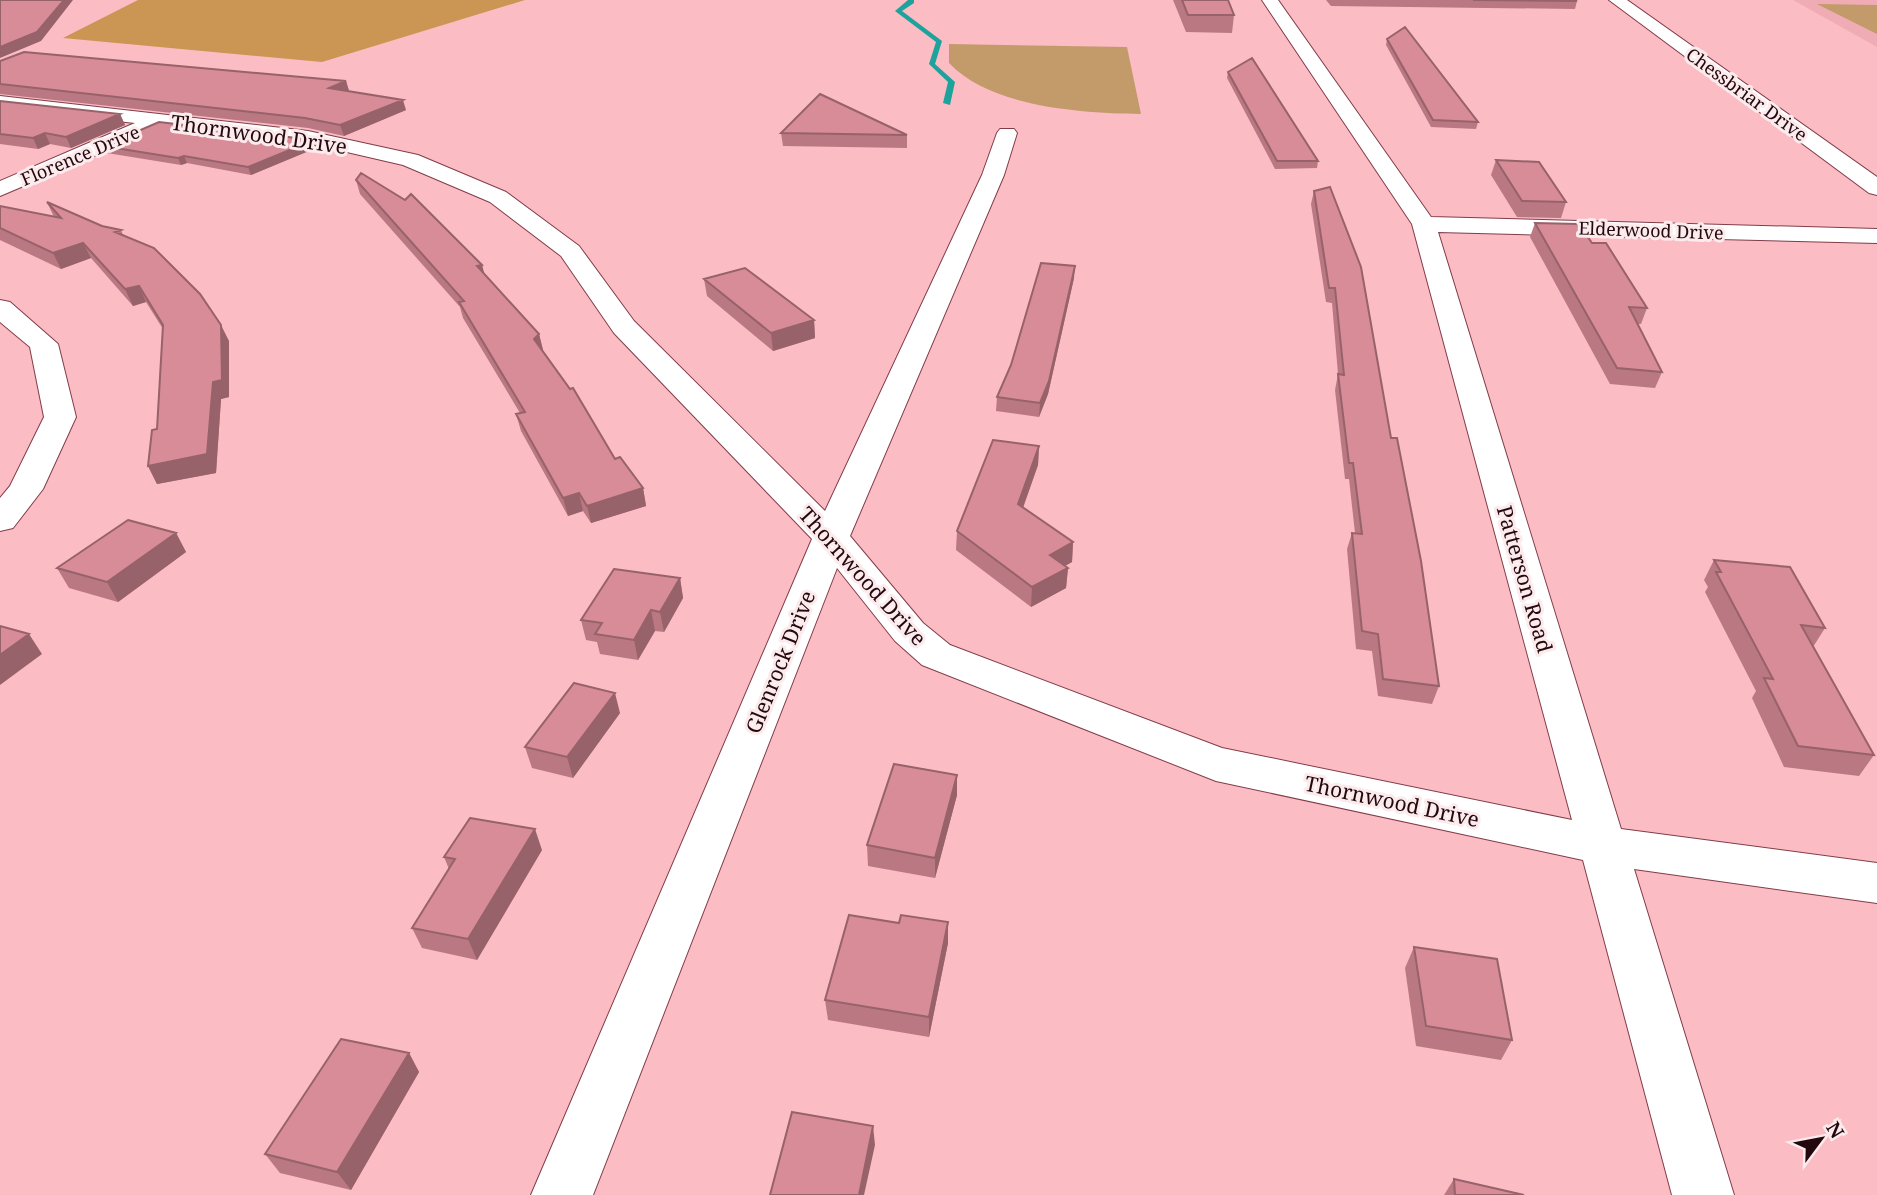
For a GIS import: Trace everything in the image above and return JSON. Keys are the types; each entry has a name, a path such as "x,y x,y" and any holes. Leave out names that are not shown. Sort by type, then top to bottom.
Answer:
{"street":[{"name":"Patterson Road","path":"1270,0 1424,224 1600,845 1703,1195"},
{"name":"Chessbriar Drive","path":"1617,0 1877,188"},
{"name":"Thornwood Drive","path":"0,102 308,137 410,160 498,197 570,251 624,327 831,537 909,632 936,655 1216,764 1600,845 1877,883"},
{"name":"Florence Drive","path":"0,189 160,120"},
{"name":"Glenrock Drive","path":"562,1195 831,537 993,175 1007,133"},
{"name":"Elderwood Drive","path":"1424,224 1877,236"},
{"path":"0,308 44,344 60,416 26,489 0,520"}],"shaded area":[{"path":"138,0 525,0 322,62 63,38"},
{"path":"1793,0 1877,0 1877,47"},
{"path":"1817,4 1877,5 1877,34"},
{"path":"949,44 1127,47 1141,114 1066,109 1013,99 967,78 949,63"}],"building":[{"path":"0,0 64,0 37,32 0,47"},
{"path":"1182,0 1228,0 1234,15 1188,15"},
{"path":"1473,0 1575,0 1577,1"},
{"path":"1405,27 1478,122 1433,120 1387,39"},
{"path":"24,52 346,81 329,88 403,100 340,125 305,118 0,84 0,61"},
{"path":"1252,58 1318,161 1277,161 1228,72"},
{"path":"820,94 907,135 781,133"},
{"path":"0,101 120,114 66,137 45,133 33,138 0,134"},
{"path":"159,122 314,140 248,167 103,146"},
{"path":"1496,160 1539,162 1566,202 1522,201"},
{"path":"361,173 405,200 411,194 482,265 477,266 539,334 534,339 570,389 573,388 615,459 620,457 643,488 587,506 579,493 563,498 516,414 525,412 459,302 464,301 356,180"},
{"path":"1330,187 1361,267 1391,438 1397,438 1421,561 1439,686 1383,679 1378,634 1362,631 1352,533 1362,534 1353,463 1349,463 1338,374 1344,375 1335,288 1329,288 1314,191"},
{"path":"47,202 102,226 121,230 115,232 154,248 200,294 221,325 222,380 213,382 207,454 148,466 152,430 157,429 163,325 139,286 125,289 83,243 53,253 0,228 0,206 61,218"},
{"path":"1535,223 1579,224 1592,243 1606,243 1647,308 1629,307 1662,372 1617,368"},
{"path":"1041,263 1075,266 1049,381 1040,403 997,397 1011,365"},
{"path":"745,268 814,320 771,333 704,279"},
{"path":"993,440 1039,446 1018,504 1073,542 1050,555 1068,568 1032,587 957,531"},
{"path":"128,520 176,533 107,582 57,568"},
{"path":"1714,560 1790,567 1825,628 1801,625 1874,755 1798,746 1764,678 1773,679 1716,572 1721,572"},
{"path":"614,569 680,578 660,612 651,610 634,640 595,634 602,623 581,620"},
{"path":"0,626 29,634 0,655"},
{"path":"574,683 615,693 567,757 525,747"},
{"path":"894,764 957,775 935,858 867,845"},
{"path":"470,818 535,829 468,939 412,928 455,859 444,857"},
{"path":"849,915 899,923 901,915 948,922 929,1017 825,1000"},
{"path":"1414,947 1497,959 1512,1040 1426,1026"},
{"path":"341,1039 409,1053 337,1172 265,1154"},
{"path":"792,1112 873,1126 859,1195 770,1195"},
{"path":"1454,1179 1524,1195 1455,1195"}],"waterway":[{"path":"911,0 911,3 898,11 939,41 932,64 952,82 947,103"}]}
